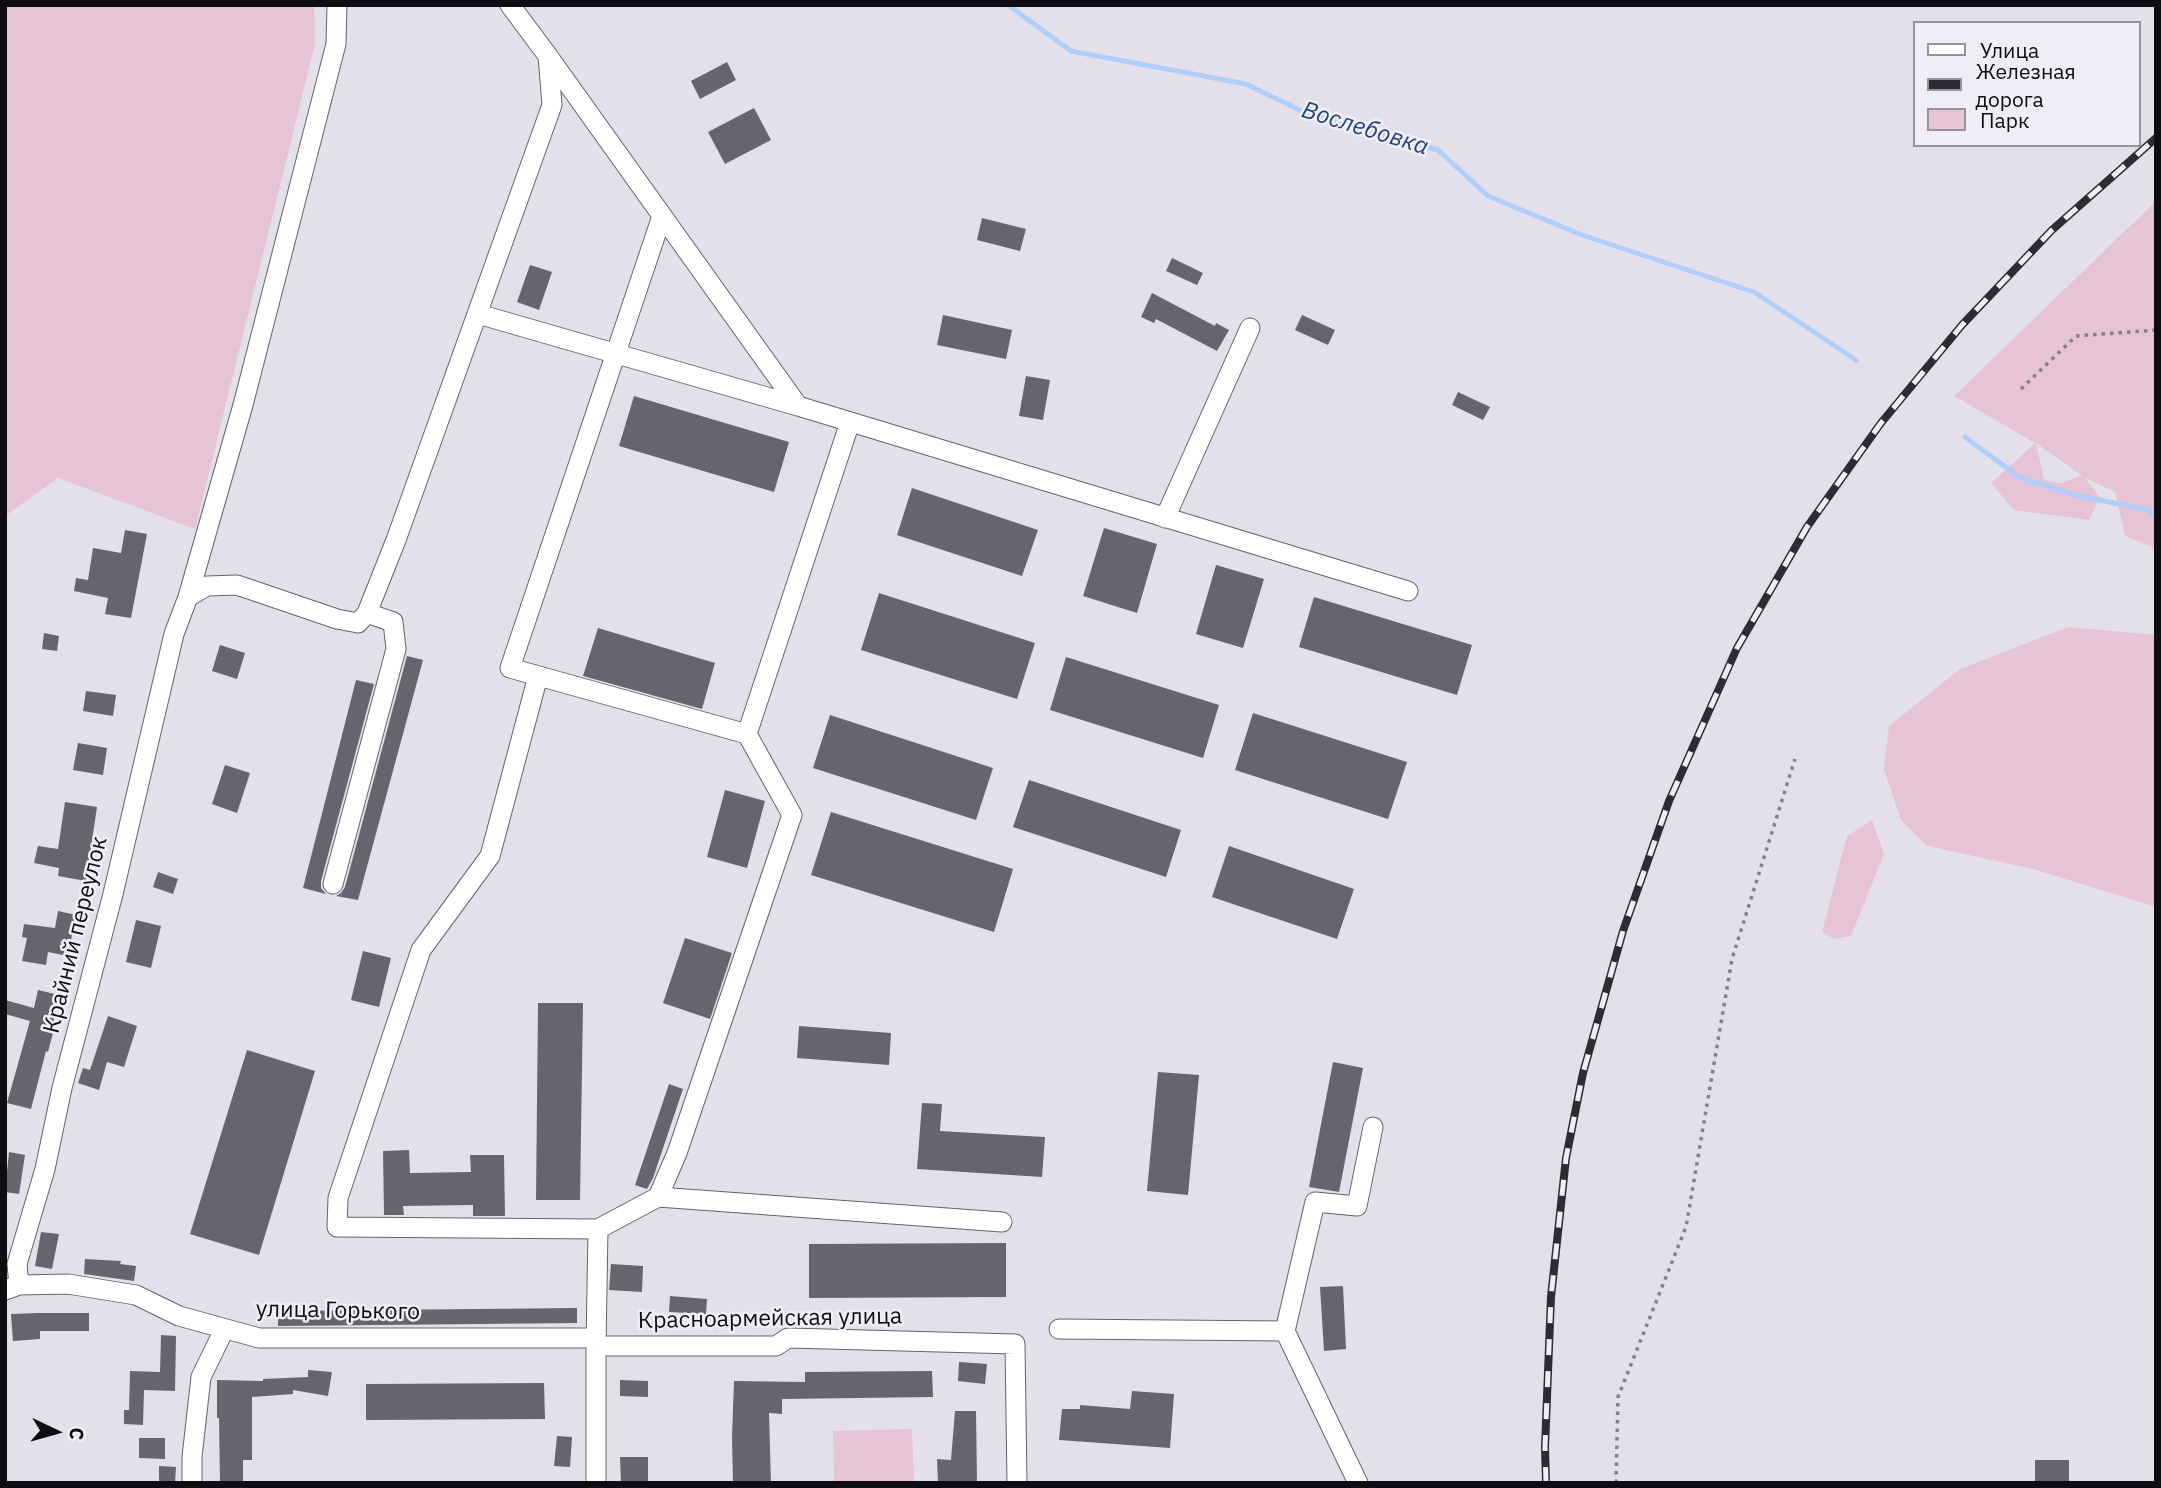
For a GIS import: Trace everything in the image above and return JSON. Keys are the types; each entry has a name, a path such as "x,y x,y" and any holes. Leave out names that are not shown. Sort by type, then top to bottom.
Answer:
{"street":[{"name":"Крайний переулок","path":"12,1288 45,1169 62,1088 113,894 174,634 188,597 243,405 337,44 337,5"},
{"path":"510,5 798,407"},
{"path":"188,597 207,586 237,585 337,619 358,623 367,613 396,540 552,105 548,56"},
{"path":"658,1197 677,1153 792,816 747,734 510,668 662,216"},
{"path":"478,314 850,422 1408,592"},
{"path":"1165,518 1250,328"},
{"path":"747,734 850,422"},
{"path":"333,884 396,649 393,622 367,613"},
{"path":"538,676 490,856 421,950 338,1198 337,1227 598,1229 658,1197 1002,1222"},
{"path":"1358,1483 1285,1331 1315,1202 1357,1206 1373,1127"},
{"path":"596,1483 598,1229"},
{"name":"улица Горького","path":"12,1288 68,1284 136,1295 179,1316 260,1338 596,1342"},
{"path":"1059,1329 1285,1331"},
{"path":"192,1483 192,1457 201,1377 224,1330"},
{"name":"Красноармейская улица","path":"596,1342 776,1346 788,1338 1015,1344 1017,1483"}],"path":[{"path":"2021,389 2076,336 2156,330"},
{"path":"1616,1483 1618,1397 1686,1227 1732,959 1795,759"}],"green space":[{"path":"5,5 314,5 315,44 195,529 58,478 5,516"},
{"path":"2156,201 2156,549 2125,536 2115,492 2084,477 2100,497 2089,520 2014,510 1991,483 2035,443 1954,396","holes":["2036,443 2081,475 2060,483 2044,480"]},
{"path":"2068,627 2156,635 2156,907 2033,869 1927,846 1901,820 1884,770 1889,726 1960,669"},
{"path":"1872,820 1884,854 1851,936 1834,939 1822,932 1847,836"},
{"path":"912,1429 914,1483 834,1483 833,1431"}],"building":[{"path":"727,62 736,80 700,99 691,81"},
{"path":"754,108 771,140 725,164 708,132"},
{"path":"982,218 1026,229 1020,251 977,240"},
{"path":"1172,258 1203,273 1197,285 1166,271"},
{"path":"530,265 552,272 539,310 517,302"},
{"path":"1152,293 1215,326 1216,323 1229,330 1217,351 1156,319 1154,323 1141,317"},
{"path":"943,315 1012,330 1006,359 937,345"},
{"path":"1302,315 1335,330 1328,345 1295,330"},
{"path":"1026,376 1050,380 1043,420 1019,416"},
{"path":"1458,392 1490,407 1483,420 1452,405"},
{"path":"634,396 789,442 774,492 619,446"},
{"path":"912,488 1038,530 1022,576 897,535"},
{"path":"1104,528 1157,544 1137,613 1083,596"},
{"path":"125,530 147,534 131,618 105,614 108,598 74,591 76,578 88,580 93,548 121,553"},
{"path":"1216,565 1264,579 1243,648 1196,634"},
{"path":"879,593 1035,643 1017,699 861,650"},
{"path":"1314,597 1472,645 1457,695 1299,647"},
{"path":"598,628 715,663 702,709 583,676"},
{"path":"44,633 59,636 57,651 42,649"},
{"path":"220,645 245,653 237,679 212,671"},
{"path":"407,656 423,660 358,900 336,896 345,887"},
{"path":"1066,657 1219,705 1203,758 1050,710"},
{"path":"356,680 374,684 321,881 321,888 326,894 303,888"},
{"path":"86,691 116,695 113,716 83,711"},
{"path":"1253,713 1407,762 1388,819 1235,770"},
{"path":"830,715 993,768 976,820 813,768"},
{"path":"78,743 107,748 103,775 73,770"},
{"path":"225,765 250,773 237,813 212,804"},
{"path":"1029,780 1181,830 1166,877 1013,827"},
{"path":"725,790 765,801 747,868 707,857"},
{"path":"65,802 97,807 86,881 58,876 59,868 34,863 38,846 58,849"},
{"path":"831,812 1013,869 994,932 811,875"},
{"path":"1229,846 1354,889 1337,939 1212,897"},
{"path":"158,872 178,879 173,894 153,887"},
{"path":"58,911 76,915 68,956 48,952 46,965 22,961 27,938 22,937 24,924 55,928"},
{"path":"136,920 161,926 151,968 126,962"},
{"path":"685,938 732,953 710,1019 663,1003"},
{"path":"363,951 391,958 379,1007 351,1000"},
{"path":"38,990 59,995 53,1024 55,1025 31,1109 7,1103 30,1021 5,1014 5,1000 34,1008"},
{"path":"538,1003 583,1003 580,1200 536,1200"},
{"path":"108,1016 137,1026 124,1067 107,1062 99,1090 78,1083 83,1068 90,1070"},
{"path":"799,1026 891,1033 889,1065 797,1058"},
{"path":"247,1050 315,1071 259,1255 190,1234"},
{"path":"1333,1062 1363,1068 1339,1192 1309,1187"},
{"path":"1158,1072 1199,1075 1188,1195 1147,1191"},
{"path":"669,1084 683,1089 647,1189 635,1185"},
{"path":"922,1103 942,1104 940,1131 1045,1137 1042,1177 917,1169"},
{"path":"409,1150 410,1173 471,1172 470,1155 504,1155 505,1216 473,1216 473,1205 403,1206 404,1215 384,1215 383,1151"},
{"path":"9,1152 25,1155 19,1194 5,1192"},
{"path":"41,1232 59,1234 52,1269 35,1266"},
{"path":"1006,1243 1006,1297 809,1298 809,1244"},
{"path":"85,1259 121,1261 120,1264 136,1266 134,1281 84,1274"},
{"path":"611,1264 643,1266 642,1292 609,1290"},
{"path":"1343,1286 1346,1349 1324,1351 1320,1287"},
{"path":"670,1296 707,1299 706,1314 669,1312"},
{"path":"577,1308 577,1323 278,1326 278,1311"},
{"path":"89,1313 89,1331 40,1331 40,1339 13,1341 11,1314"},
{"path":"161,1335 176,1336 175,1391 144,1390 143,1425 124,1424 124,1410 129,1410 130,1371 160,1372"},
{"path":"959,1362 987,1364 985,1384 958,1381"},
{"path":"308,1370 332,1372 328,1396 293,1390 293,1394 252,1397 252,1460 243,1460 243,1483 220,1483 217,1380 263,1381 308,1377"},
{"path":"932,1371 933,1397 782,1399 782,1414 769,1413 771,1483 733,1483 734,1381 805,1382 805,1372"},
{"path":"620,1380 648,1381 648,1397 620,1396"},
{"path":"544,1383 545,1419 366,1420 366,1384"},
{"path":"1132,1391 1174,1394 1170,1448 1059,1440 1062,1409 1080,1409 1080,1405 1130,1409"},
{"path":"955,1411 976,1411 977,1483 938,1483 937,1459 951,1460"},
{"path":"557,1436 572,1437 570,1467 554,1466"},
{"path":"139,1438 165,1438 165,1459 139,1458"},
{"path":"620,1457 648,1457 648,1483 621,1483"},
{"path":"2035,1460 2069,1460 2069,1483 2035,1483"},
{"path":"159,1466 176,1467 175,1483 159,1483"}],"waterway":[{"name":"Вослебовка","path":"1008,5 1071,51 1246,84 1308,114 1438,150 1488,196 1582,235 1754,292 1856,360"},
{"name":"Вослебовка","path":"1965,437 2019,477 2075,495 2148,510 2156,516"}],"railway":[{"path":"1546,1483 1551,1297 1566,1158 1583,1073 1623,931 1669,801 1737,648 1807,527 1881,423 1962,325 2052,230 2156,138"}]}
